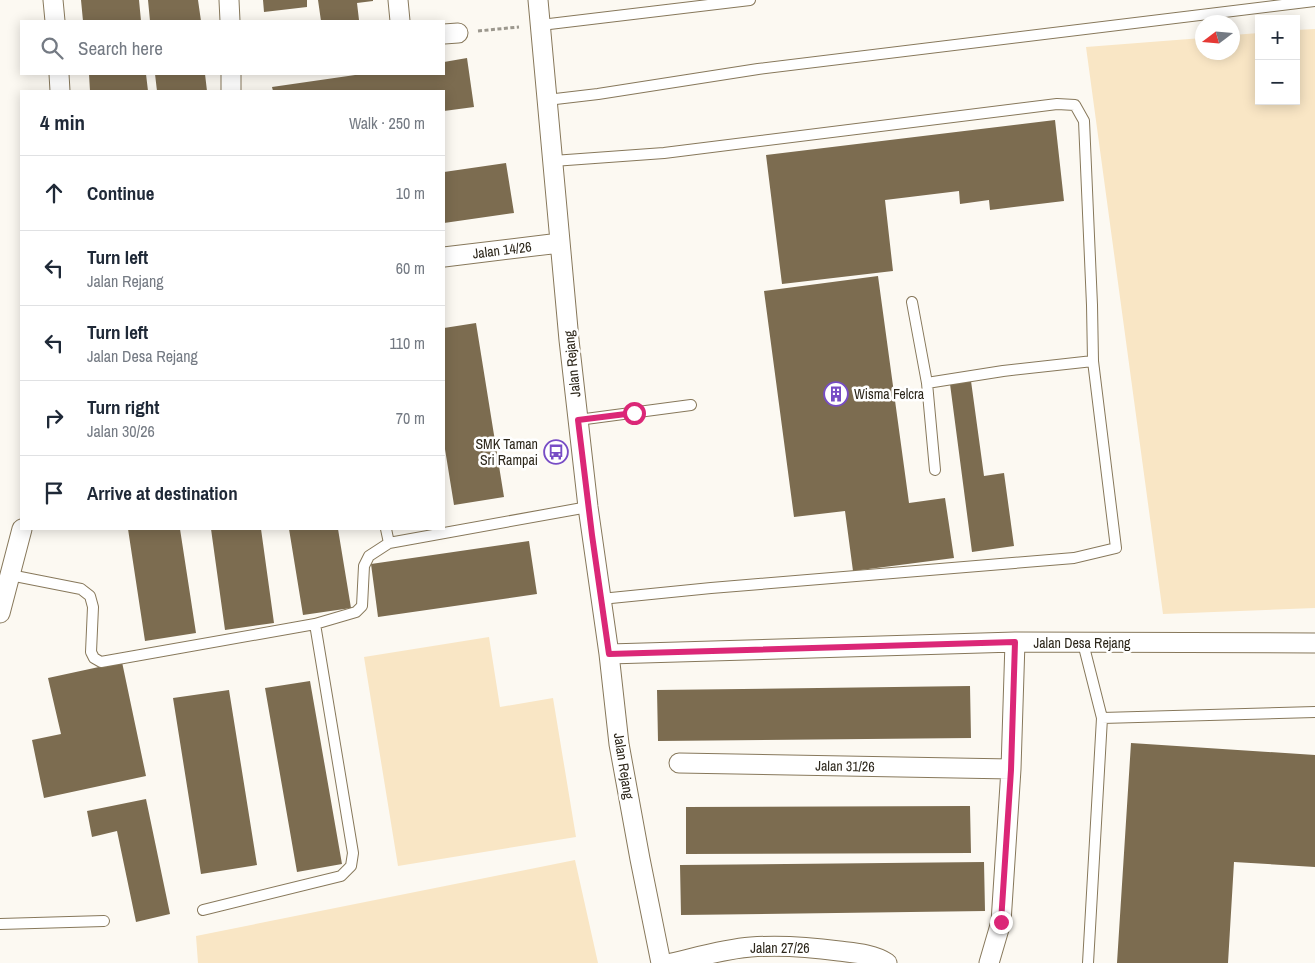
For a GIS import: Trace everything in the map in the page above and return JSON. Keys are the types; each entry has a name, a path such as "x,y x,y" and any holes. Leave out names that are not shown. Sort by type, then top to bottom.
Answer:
{"street":[{"path":"53,0 55,20"},
{"path":"229,0 230,20"},
{"path":"398,0 400,20"},
{"name":"Jalan Rejang","path":"538,0 560,243 588,507 609,654 619,744 640,859 662,963"},
{"path":"59,75 60,90"},
{"path":"231,75 231,90"},
{"name":"Jalan 14/26","path":"445,257 560,243"},
{"path":"0,613 22,530"},
{"path":"989,963 1001,922 1011,770 1015,642"},
{"name":"Jalan Desa Rejang","path":"609,654 1015,642 1315,643"},
{"name":"Jalan 31/26","path":"679,763 1011,770"},
{"name":"Jalan 27/26","path":"672,963 722,951 752,947 807,947 855,953 880,959 886,963"}],"lane":[{"path":"540,25 750,0"},
{"path":"547,100 758,69 1315,1"},
{"path":"553,161 664,153 1057,104 1075,106 1084,121 1093,361 1116,548 1074,558 601,599"},
{"path":"912,302 927,383 935,470"},
{"path":"927,383 1003,371 1093,361"},
{"path":"578,420 691,405"},
{"path":"10,575 81,589 90,596 93,607 91,652 94,658 101,662 315,624 356,612 362,606 364,566 370,556 389,543 588,507"},
{"path":"386,530 389,543"},
{"path":"203,910 341,876 352,866 353,853 315,624"},
{"path":"1083,643 1102,718 1088,963"},
{"path":"1102,718 1315,712"},
{"path":"0,924 104,921"}],"path":[{"path":"451,34 540,25"}],"shaded area":[{"path":"1315,29 1315,608 1163,614 1086,47 1195,39 1195,60 1240,60 1240,34 1255,33 1255,105 1300,105 1300,30"},
{"path":"489,637 500,707 553,698 576,837 398,866 364,657"},
{"path":"575,860 598,963 198,963 196,936"}],"building":[{"path":"81,0 139,0 141,20 83,20"},
{"path":"148,0 198,0 201,20 150,20"},
{"path":"263,0 307,0 307,7 264,12"},
{"path":"318,0 373,0 357,3 359,20 321,20"},
{"path":"467,58 474,107 445,111 445,90 273,90 272,87 355,75 445,75 445,62"},
{"path":"89,75 146,75 148,90 90,90"},
{"path":"155,75 205,75 207,90 157,90"},
{"path":"1055,120 1064,201 990,210 989,200 960,204 959,191 885,200 893,271 782,284 766,155"},
{"path":"506,163 514,213 445,223 445,172"},
{"name":"Wisma Felcra","path":"878,276 909,503 945,498 954,558 853,571 845,511 794,517 764,291"},
{"path":"476,323 504,497 454,505 445,449 445,328"},
{"path":"971,381 984,476 1004,473 1014,546 972,552 950,384"},
{"path":"128,530 180,530 196,633 145,641"},
{"path":"211,530 261,530 274,623 225,630"},
{"path":"289,530 338,530 351,608 303,615"},
{"path":"529,541 537,594 378,617 371,564"},
{"path":"122,662 146,776 44,798 32,740 61,734 48,678"},
{"path":"310,681 342,864 297,872 265,688"},
{"path":"970,686 971,738 658,741 657,690"},
{"path":"229,690 257,865 201,874 173,698"},
{"path":"1131,743 1315,755 1315,867 1234,862 1228,963 1117,963"},
{"path":"146,799 170,914 136,922 117,831 92,837 87,811"},
{"path":"970,806 971,853 686,854 686,807"},
{"path":"984,862 985,911 681,915 680,865"}],"place":[{"name":"Wisma Felcra","path":"836,394"},
{"name":"SMK Taman Sri Rampai","path":"556,452"}],"route":[{"path":"634,413 578,420 609,654 1015,642 1011,770 1001,922"}]}
